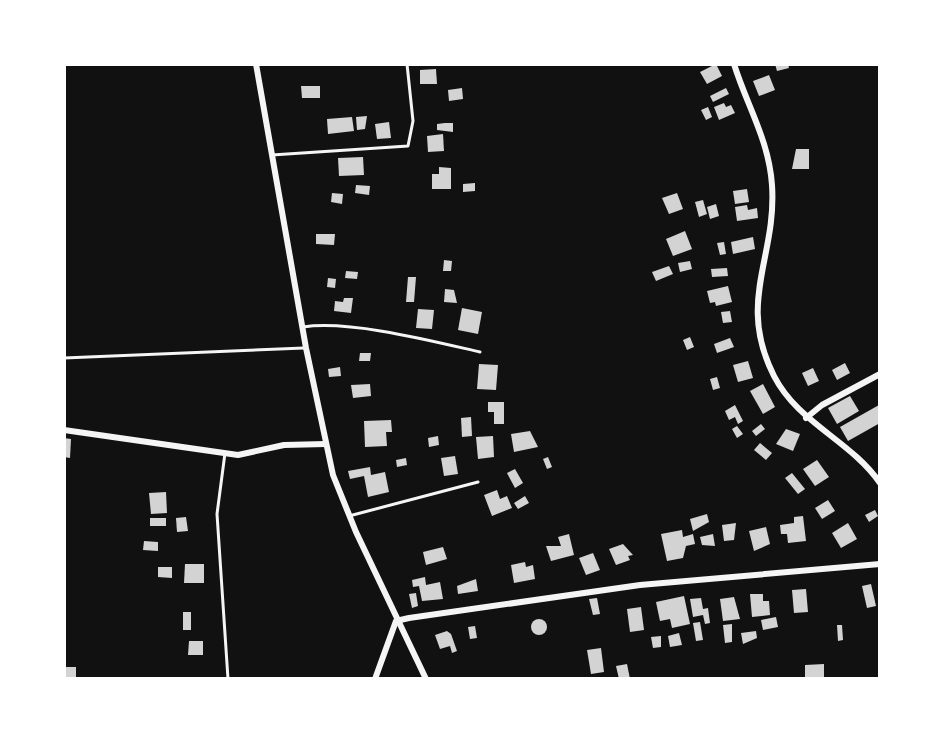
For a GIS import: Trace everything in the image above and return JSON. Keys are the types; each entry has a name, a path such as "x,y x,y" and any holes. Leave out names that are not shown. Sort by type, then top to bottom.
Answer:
{"street":[{"path":"256,64 326,444 349,516 426,679"},
{"path":"734,64 763,137 772,185 771,222 756,308 758,335 781,389 806,418 850,450 880,483"},
{"path":"806,418 822,405 880,374"},
{"path":"64,430 245,455 284,445 326,444"},
{"path":"396,621 615,587 880,564"},
{"path":"375,679 396,621"}],"lane":[{"path":"272,155 408,146 413,121 407,64"},
{"path":"303,327 320,326 387,334 480,352"},
{"path":"64,358 306,348"},
{"path":"225,453 217,514 228,679"},
{"path":"349,516 478,482"}],"building":[{"path":"716,64 722,76 707,84 700,72"},
{"path":"775,64 788,64 789,68 777,71"},
{"path":"436,69 437,84 420,84 420,70"},
{"path":"769,75 775,90 759,96 753,81"},
{"path":"301,86 320,86 320,98 302,98"},
{"path":"462,88 463,99 449,101 448,90"},
{"path":"726,88 729,94 713,102 710,96"},
{"path":"724,103 726,107 731,105 735,113 719,120 714,107"},
{"path":"708,107 712,117 706,120 701,110"},
{"path":"367,116 365,129 357,130 356,117"},
{"path":"352,117 354,131 328,134 327,119"},
{"path":"389,122 391,138 377,139 375,124"},
{"path":"453,123 453,132 437,130 437,124"},
{"path":"443,134 444,151 428,152 427,136"},
{"path":"796,149 809,149 809,169 792,169"},
{"path":"363,157 364,175 339,176 338,158"},
{"path":"439,167 451,168 451,189 432,189 432,174 439,174"},
{"path":"475,183 475,191 463,192 463,184"},
{"path":"356,185 370,186 369,195 355,193"},
{"path":"747,189 749,202 735,204 733,191"},
{"path":"332,193 343,194 342,204 331,202"},
{"path":"677,193 683,209 669,214 662,198"},
{"path":"703,200 707,214 699,217 695,202"},
{"path":"716,204 719,216 710,219 707,207"},
{"path":"747,205 748,210 757,208 758,218 737,221 735,207"},
{"path":"685,231 692,249 673,256 666,239"},
{"path":"316,234 335,234 334,245 316,244"},
{"path":"753,237 755,249 733,254 731,242"},
{"path":"724,242 726,254 720,255 717,243"},
{"path":"444,260 452,261 451,271 443,271"},
{"path":"690,261 692,269 680,272 678,263"},
{"path":"669,266 673,274 656,281 652,272"},
{"path":"727,268 728,276 712,277 711,269"},
{"path":"346,271 358,272 357,279 345,278"},
{"path":"408,277 416,277 414,302 406,302"},
{"path":"328,278 336,279 335,288 327,287"},
{"path":"728,286 732,302 716,306 715,302 710,303 707,291"},
{"path":"445,289 454,290 457,303 444,302"},
{"path":"344,298 353,298 351,313 334,311 335,301 343,302"},
{"path":"462,308 482,312 478,334 458,330"},
{"path":"418,309 434,310 432,329 416,328"},
{"path":"730,311 732,322 723,323 721,312"},
{"path":"690,337 694,347 687,350 683,340"},
{"path":"730,338 734,347 717,353 714,344"},
{"path":"360,353 371,353 370,361 359,361"},
{"path":"748,361 753,378 738,382 733,365"},
{"path":"845,363 850,373 837,380 832,370"},
{"path":"479,364 498,365 496,390 477,389"},
{"path":"340,367 341,376 329,377 328,369"},
{"path":"813,368 819,381 808,386 802,373"},
{"path":"717,377 720,388 713,390 710,379"},
{"path":"370,384 371,396 353,398 351,385"},
{"path":"763,384 775,407 763,414 750,391"},
{"path":"850,396 859,411 837,424 828,408"},
{"path":"488,402 504,402 504,424 494,424 494,412 488,412"},
{"path":"735,405 743,421 738,424 735,417 729,420 725,411"},
{"path":"879,405 880,423 848,441 840,427"},
{"path":"471,417 472,436 462,437 461,418"},
{"path":"391,420 392,432 386,432 387,446 365,447 364,421"},
{"path":"761,424 765,429 756,436 752,431"},
{"path":"737,426 743,434 737,438 732,429"},
{"path":"786,429 800,434 793,451 776,444"},
{"path":"530,431 538,447 514,452 511,434"},
{"path":"438,436 439,445 429,447 428,438"},
{"path":"493,436 494,457 478,459 476,437"},
{"path":"64,438 71,439 70,458 64,457"},
{"path":"760,443 772,453 766,460 754,450"},
{"path":"455,456 458,474 444,476 441,458"},
{"path":"548,457 552,467 547,469 543,459"},
{"path":"406,458 407,465 397,467 396,460"},
{"path":"817,460 829,477 815,486 803,469"},
{"path":"370,467 371,475 385,472 389,492 368,497 364,476 350,479 348,471"},
{"path":"515,469 523,483 515,488 507,473"},
{"path":"792,473 805,489 798,494 785,478"},
{"path":"497,490 500,499 507,496 512,508 492,516 484,495"},
{"path":"166,492 167,513 151,514 149,493"},
{"path":"525,496 529,503 518,509 514,503"},
{"path":"828,500 835,511 822,519 815,508"},
{"path":"875,510 878,516 869,522 865,515"},
{"path":"707,514 709,522 693,531 690,519"},
{"path":"803,516 806,541 788,543 787,534 781,534 780,525 794,523 794,517"},
{"path":"186,517 188,531 177,532 176,518"},
{"path":"150,518 166,518 166,526 150,526"},
{"path":"736,523 734,540 724,541 722,525"},
{"path":"848,523 857,539 841,548 832,533"},
{"path":"766,527 770,544 754,551 749,531"},
{"path":"682,530 683,537 693,534 695,544 686,546 683,558 667,561 661,534"},
{"path":"569,534 574,555 551,561 546,546 561,546 558,537"},
{"path":"713,534 715,546 702,545 700,537"},
{"path":"144,541 158,542 158,551 143,550"},
{"path":"623,544 633,555 628,556 630,560 616,565 609,549"},
{"path":"443,547 447,559 426,565 423,552"},
{"path":"593,553 600,570 586,575 579,558"},
{"path":"525,562 526,567 533,565 535,579 514,583 511,565"},
{"path":"185,564 204,564 204,583 184,583"},
{"path":"158,567 172,567 172,578 158,577"},
{"path":"425,577 426,585 440,582 443,599 422,601 419,586 413,587 412,580"},
{"path":"476,579 478,591 458,594 457,586"},
{"path":"871,584 876,606 867,608 862,586"},
{"path":"806,589 808,612 794,613 792,590"},
{"path":"416,593 418,606 412,608 409,594"},
{"path":"750,594 763,594 763,601 769,601 770,615 752,617"},
{"path":"684,596 690,624 672,628 670,619 660,621 656,602"},
{"path":"734,597 740,619 723,621 720,599"},
{"path":"597,598 600,614 593,615 589,599"},
{"path":"701,598 703,609 708,608 710,623 705,624 703,615 693,617 690,599"},
{"path":"641,607 644,630 630,632 627,609"},
{"path":"183,612 191,612 191,630 183,630"},
{"path":"776,617 778,627 763,630 761,620"},
{"path":"536,619 542,619 547,627 545,633 536,635 531,630 531,624"},
{"path":"700,622 703,640 696,641 693,623"},
{"path":"732,624 732,642 725,643 723,625"},
{"path":"837,625 842,625 843,640 838,641"},
{"path":"475,626 477,638 470,639 468,627"},
{"path":"447,631 457,651 452,653 450,646 440,649 435,635"},
{"path":"756,631 757,638 743,644 741,633"},
{"path":"679,633 682,645 670,647 668,636"},
{"path":"661,636 661,647 653,648 651,637"},
{"path":"189,641 203,641 203,655 188,655"},
{"path":"601,648 604,672 591,674 587,650"},
{"path":"627,664 630,679 619,679 616,666"},
{"path":"824,664 824,679 805,679 805,665"},
{"path":"64,667 76,667 76,679 64,679"}]}
